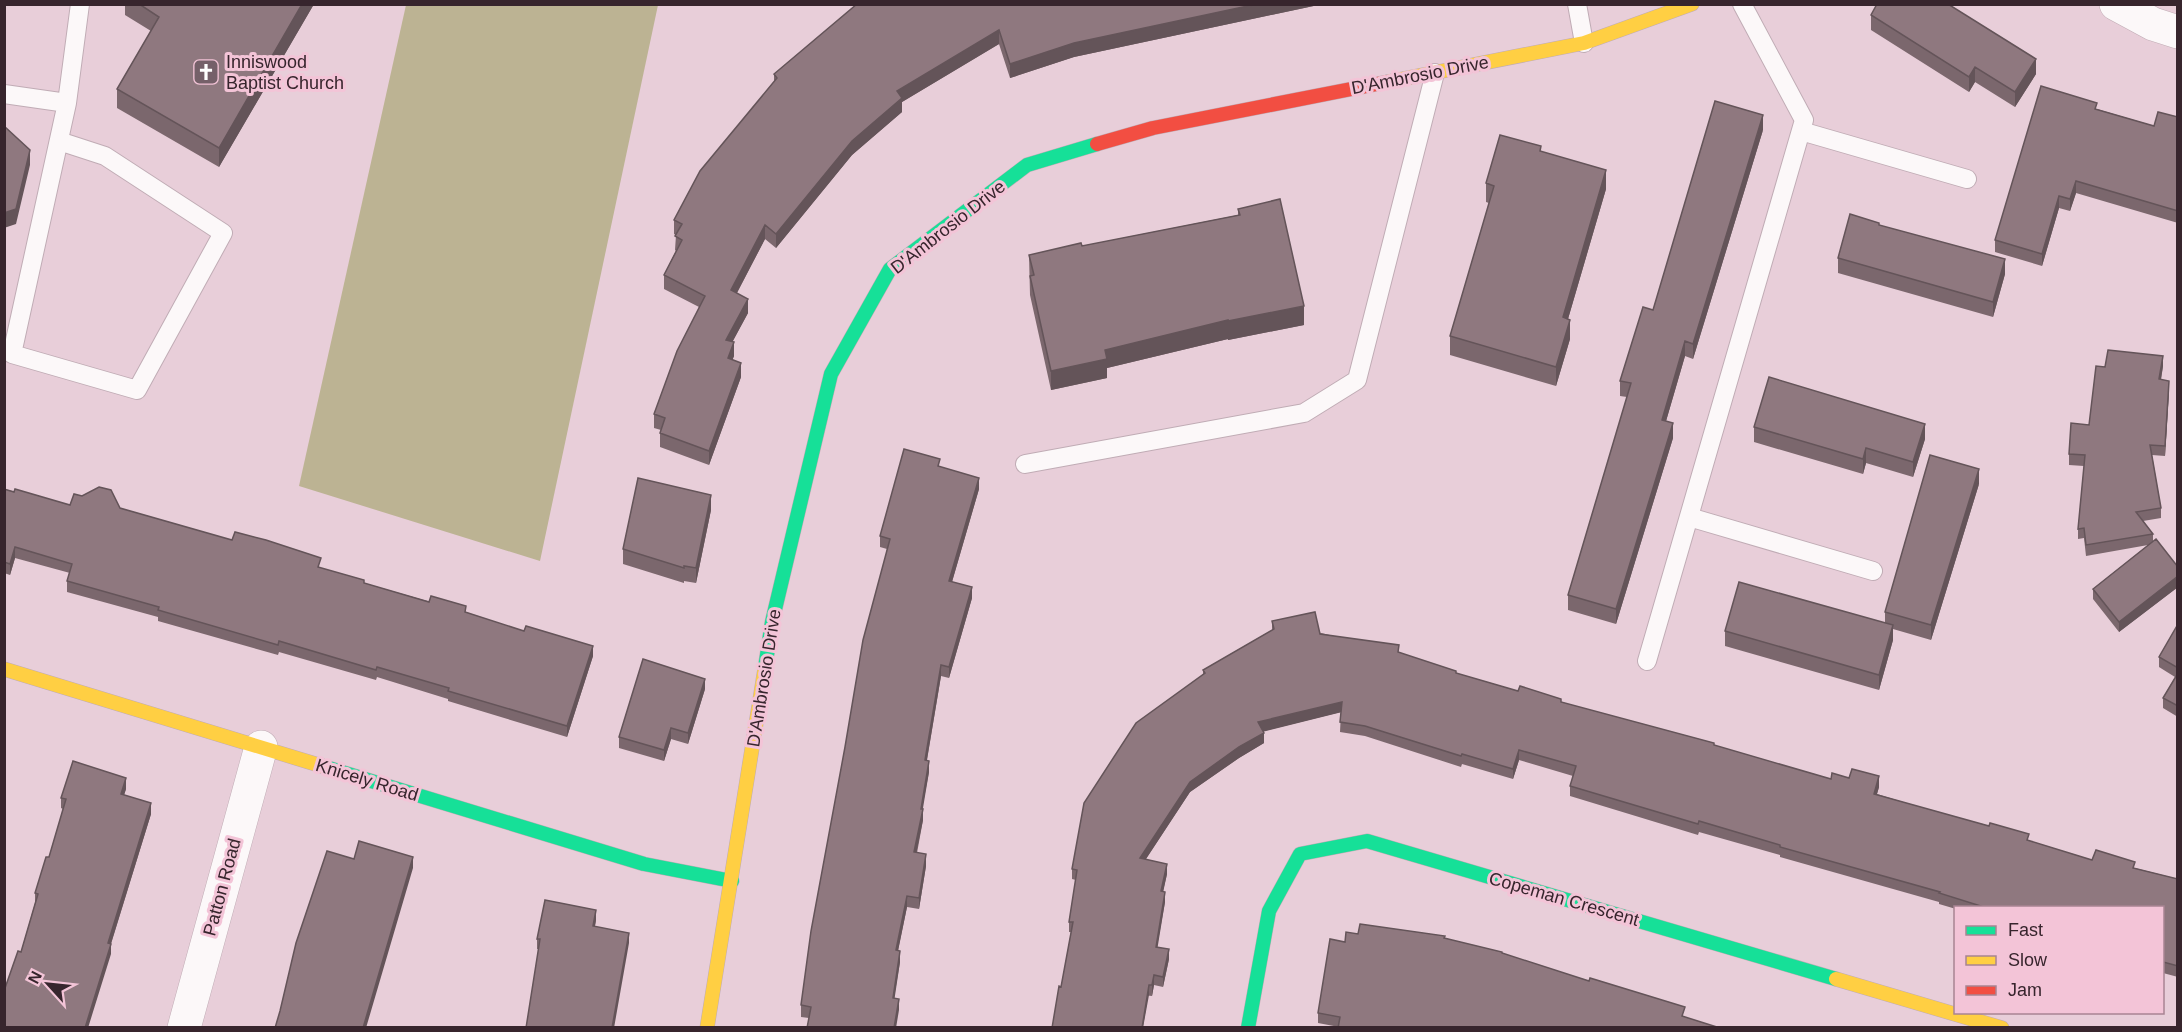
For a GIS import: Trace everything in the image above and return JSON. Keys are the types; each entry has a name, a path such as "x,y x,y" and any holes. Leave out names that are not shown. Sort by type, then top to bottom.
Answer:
{"street":[{"name":"D'Ambrosio Drive","path":"707,1028 772,622 831,374 890,269 1027,165 1153,128 1584,43 1692,4"},
{"path":"2116,4 2153,24 2178,32"},
{"name":"Knicely Road","path":"4,669 644,864 732,881"},
{"name":"Patton Road","path":"184,1028 261,747"},
{"name":"Copeman Crescent","path":"1248,1028 1269,911 1300,854 1367,841 1954,1014"},
{"name":"Copeman Crescent","path":"1954,1014 2002,1028"}],"lane":[{"path":"59,141 105,156 223,233 137,390 12,354 67,103 80,4"},
{"path":"1577,4 1584,43"},
{"path":"1647,661 1804,120 1742,4"},
{"path":"1025,464 1304,413 1357,380 1435,73"},
{"path":"4,94 67,103"},
{"path":"1801,131 1967,179"},
{"path":"1689,517 1874,571"}],"shaded area":[{"path":"406,5 658,5 540,561 299,486"}],"building":[{"name":"Inniswood Baptist Church","path":"139,4 302,4 219,148 117,89 159,17"},
{"path":"857,4 1257,4 1074,43 1010,64 999,30 897,91 902,98 852,141 776,234 765,225 731,290 748,299 726,340 734,342 728,358 741,363 709,451 660,433 665,418 654,414 677,351 705,296 664,275 682,240 675,236 682,224 674,220 700,171 777,78 774,74"},
{"path":"1877,4 1948,4 2036,59 2015,92 1975,67 1969,77 1871,15"},
{"path":"2041,86 2097,103 2095,109 2154,126 2158,112 2178,117 2178,211 2076,181 2070,199 2059,196 2042,254 1995,240"},
{"path":"1715,101 1763,115 1693,344 1685,341 1662,420 1673,423 1616,609 1568,595 1631,383 1620,381 1643,307 1653,310"},
{"path":"4,126 30,150 16,209 4,213"},
{"path":"1500,135 1541,146 1540,151 1606,170 1563,317 1570,320 1556,367 1450,336 1494,186 1486,183"},
{"path":"1280,199 1304,306 1228,320 1105,350 1107,359 1051,371 1030,276 1034,275 1029,255 1081,243 1082,246 1240,215 1238,209"},
{"path":"1850,214 1879,223 1879,225 2005,259 1993,302 1838,258"},
{"path":"2108,350 2163,356 2159,379 2169,381 2165,446 2150,445 2161,508 2136,512 2153,534 2086,545 2084,528 2078,529 2085,455 2069,454 2071,423 2089,425 2096,366 2105,367"},
{"path":"1769,377 1925,424 1913,462 1866,448 1863,459 1754,427"},
{"path":"904,449 940,459 938,466 979,478 949,581 972,587 949,667 941,665 925,760 929,761 921,809 923,809 914,852 926,854 919,898 907,896 896,950 900,951 893,998 899,999 894,1028 807,1028 811,1007 801,1005 811,931 863,640 890,539 880,536"},
{"path":"1930,455 1979,469 1931,625 1885,612"},
{"path":"638,478 711,495 696,568 684,566 684,568 623,549"},
{"path":"99,487 111,490 120,508 232,540 235,532 266,540 321,558 318,567 364,580 364,583 429,602 431,596 466,606 465,612 524,631 526,626 593,646 567,726 448,691 449,688 377,667 376,670 279,641 278,645 158,610 159,607 67,581 72,564 15,547 10,564 4,562 4,489 14,492 15,489 70,505 74,494 82,496"},
{"path":"2156,539 2178,567 2178,576 2119,622 2093,589"},
{"path":"1739,582 1893,625 1879,675 1725,631"},
{"path":"1315,612 1320,634 1399,645 1398,652 1456,671 1456,673 1518,691 1520,686 1561,699 1561,702 1714,743 1714,745 1831,779 1832,773 1849,778 1852,769 1879,776 1874,794 1989,826 1990,823 2029,834 2027,840 2092,860 2096,850 2135,862 2133,868 2178,879 2178,966 2164,962 2164,906 1981,906 1699,821 1698,824 1570,786 1576,766 1519,750 1513,769 1462,754 1461,756 1365,726 1340,722 1342,702 1258,722 1264,733 1239,747 1190,782 1140,858 1167,864 1161,891 1165,892 1156,947 1169,949 1163,977 1154,975 1152,985 1149,985 1142,1028 1052,1028 1073,922 1069,922 1077,870 1072,869 1084,803 1136,723 1205,673 1203,670 1274,629 1272,621"},
{"path":"2178,624 2178,668 2159,657"},
{"path":"643,659 705,679 688,733 671,728 664,750 619,737"},
{"path":"2178,673 2178,706 2163,698"},
{"path":"73,761 126,778 121,794 151,803 108,943 111,944 85,1028 4,1028 4,991 18,951 21,952 38,894 35,893 46,857 49,857 66,799 61,798"},
{"path":"359,841 413,857 363,1028 275,1028 296,943 327,851 354,859"},
{"path":"545,900 596,910 593,926 629,933 612,1028 526,1028 540,939 537,939"},
{"path":"1360,924 1445,936 1444,938 1502,952 1589,981 1590,978 1685,1007 1682,1016 1720,1028 1338,1028 1340,1017 1318,1013 1330,939 1345,942 1346,932 1358,934"}],"traffic: fast":[{"path":"765,668 772,622 831,374 890,269 1027,165 1097,144"},
{"path":"322,766 644,864 732,881"},
{"path":"1248,1028 1269,911 1300,854 1367,841 1836,979"}],"traffic: slow":[{"path":"1387,82 1584,43 1692,4"},
{"path":"707,1028 765,668"},
{"path":"4,669 322,766"},
{"path":"1836,979 1954,1014"},
{"path":"1955,1014 2002,1028"}],"traffic: jam":[{"path":"1097,144 1153,128 1387,82"}],"place":[{"name":"Inniswood Baptist Church","path":"206,72"}]}
